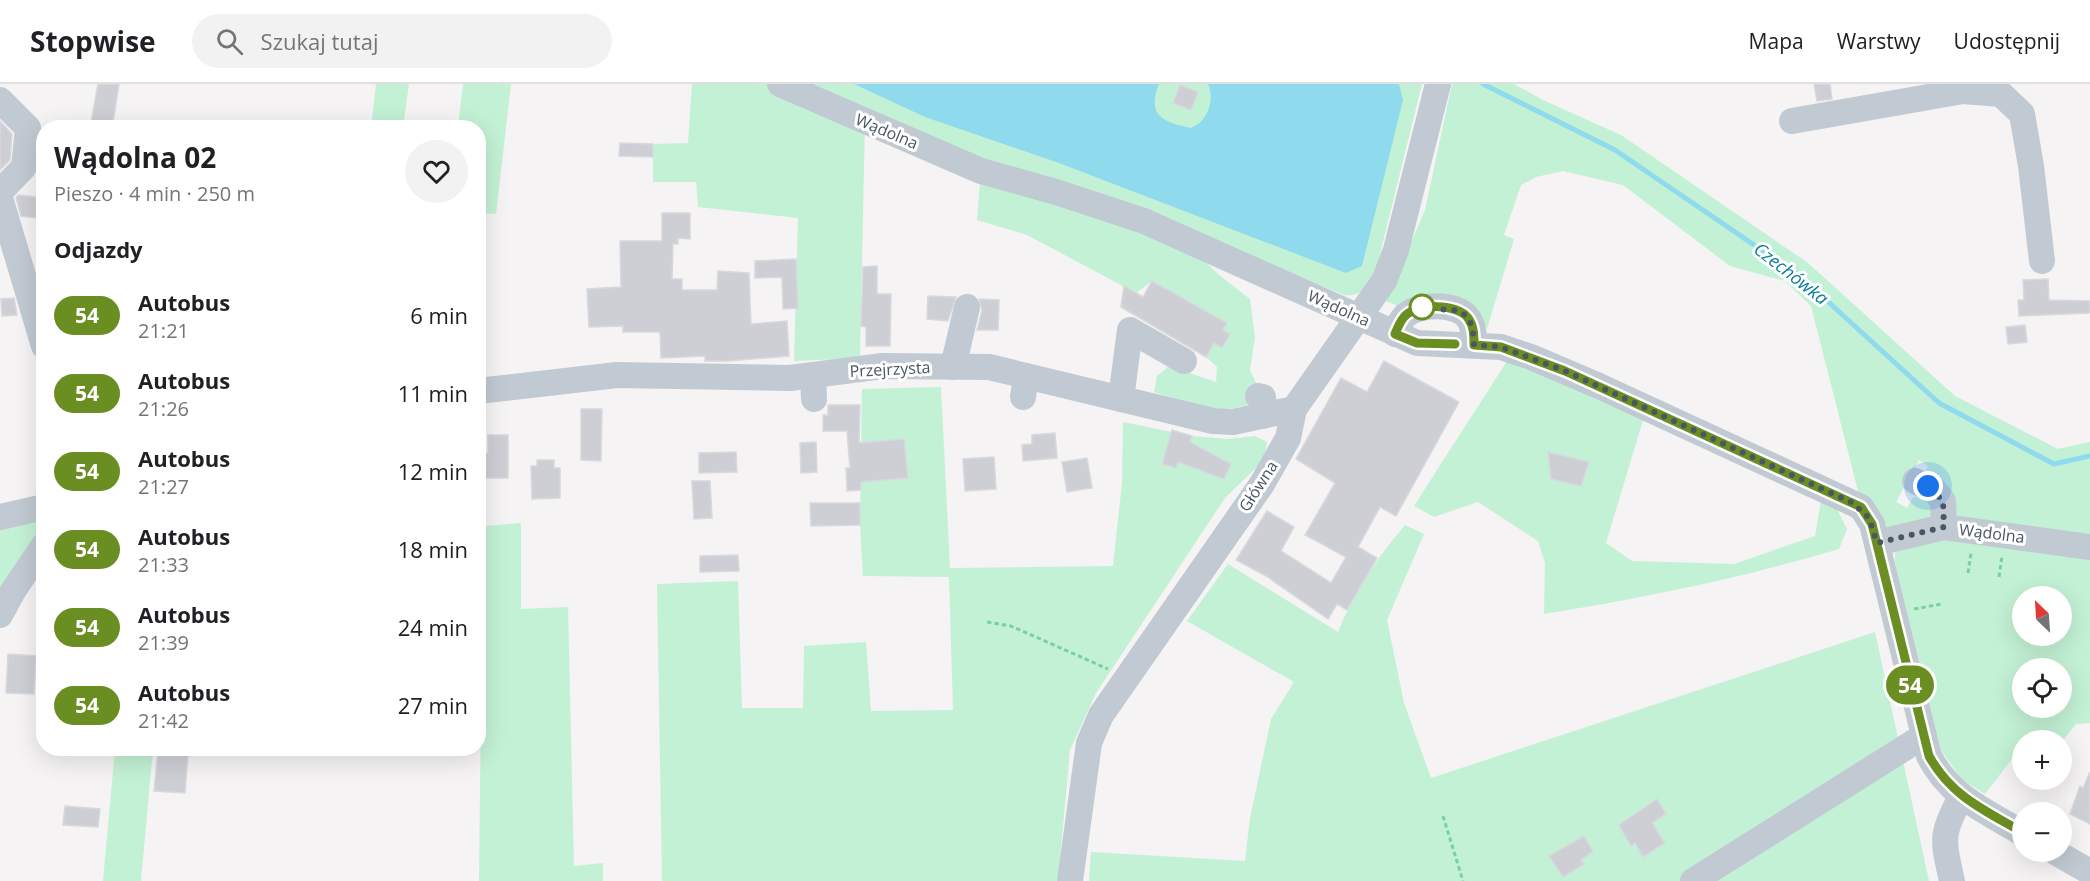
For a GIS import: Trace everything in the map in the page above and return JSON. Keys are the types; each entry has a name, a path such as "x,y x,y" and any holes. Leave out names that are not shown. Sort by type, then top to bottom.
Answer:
{"street":[{"name":"Wądolna","path":"780,84 981,171 1056,192 1144,221 1417,343 1501,347 1550,365 1853,503 1869,518 1877,543 1944,527 2090,547"},
{"name":"Główna","path":"1070,881 1089,743 1101,715 1262,484 1288,438 1294,409 1333,350 1360,318 1384,281 1396,250 1438,84"},
{"path":"1792,121 1963,88 2001,94 2022,114 2031,166 2042,261"},
{"path":"0,100 28,128 24,166 0,192"},
{"path":"0,198 36,319"},
{"path":"959,374 967,307"},
{"path":"1395,334 1404,316 1420,307 1456,309 1467,317 1473,328 1474,345"},
{"path":"1130,423 1116,398 1130,330 1184,361"},
{"name":"Przejrzysta","path":"486,389 617,375 790,378 813,387 883,366 922,377 959,374 989,367 1024,386 1116,398 1213,421 1233,422 1260,406 1294,409"},
{"path":"1915,481 1934,490 1943,501 1944,527"},
{"path":"0,517 36,509"},
{"path":"1877,543 1922,737 1934,765 1961,797 2012,826"},
{"path":"0,615 12,591 36,556"},
{"path":"1693,881 1922,737"},
{"path":"1952,881 1944,830 1961,797"},
{"path":"2072,862 2090,873"}],"path":[{"path":"1912,610 1942,604"},
{"path":"987,622 1011,626 1126,677"},
{"path":"1443,816 1463,881"}],"green space":[{"path":"376,84 409,84 404,120 372,120"},
{"path":"463,84 511,84 496,214 486,213 486,120 459,120"},
{"path":"692,84 780,84 865,121 860,358 794,361 798,218 698,207 696,182 653,182 653,144 688,143"},
{"path":"801,84 1422,84 1373,282 1360,292 1344,295 1071,186 971,159"},
{"path":"1452,84 1514,84 1543,100 1621,135 1808,263 1955,396 2058,449 2090,442 2090,535 1959,523 1928,478 1925,472 1928,466 1919,460 1896,502 1907,508 1913,498 1926,494 1937,518 1890,531 1858,491 1811,306 1785,281 1730,266 1623,185 1563,171 1536,177 1521,185 1504,235 1514,239 1487,329 1469,305 1450,296 1427,297 1400,307 1386,301 1425,210"},
{"path":"981,171 1181,238 1219,275 1250,299 1255,337 1250,370 1259,389 1249,387 1246,401 1257,402 1231,408 1205,407 1154,392 1157,376 1169,366 1216,382 1217,367 1206,357 1214,343 1222,347 1230,334 1152,281 1136,293 1027,235 977,220"},
{"path":"1507,361 1644,417 1606,543 1632,561 1734,564 1815,536 1821,501 1836,507 1847,529 1839,549 1692,586 1544,614 1545,563 1538,541 1478,502 1434,517 1414,506"},
{"path":"941,387 950,568 1113,566 1122,483 1123,422 1192,436 1228,439 1255,436 1267,442 1265,459 1225,498 1096,693 1070,750 1058,881 662,881 657,584 738,581 742,708 803,708 804,646 866,642 871,711 953,710 949,577 863,576 860,525 862,389"},
{"path":"36,519 36,541 0,597 0,527"},
{"path":"521,523 521,609 568,607 574,866 603,863 603,881 479,881 480,756 486,756 486,526"},
{"path":"1405,525 1424,534 1387,620 1404,703 1431,778 1875,632 1929,881 1089,881 1091,852 1245,861 1250,818 1271,719 1294,682 1187,621 1228,564 1338,632 1367,576"},
{"path":"1930,538 2090,557 2090,723 2076,724 2071,730 2012,730 2012,759 1985,794 1961,779 1941,750 1895,563 1895,553"},
{"path":"114,756 152,756 141,881 103,881"}],"water":[{"path":"854,84 1159,84 1155,104 1160,116 1173,123 1191,128 1206,115 1211,97 1208,84 1399,84 1403,100 1362,266 1346,273 1059,163 925,117"}],"building":[{"path":"98,84 119,84 113,120 91,120"},
{"path":"1814,84 1830,84 1832,99 1817,101"},
{"path":"1180,85 1198,92 1191,110 1173,103"},
{"path":"0,121 12,134 10,160 0,170"},
{"path":"620,143 653,144 653,157 619,156"},
{"path":"18,195 36,197 36,218 21,216 16,198"},
{"path":"662,213 690,213 690,239 678,238 678,244 673,244 672,279 682,279 682,290 717,290 718,271 749,273 751,324 787,321 789,356 728,361 705,361 705,356 661,358 660,332 623,332 623,326 589,327 587,289 621,287 620,241 662,241"},
{"path":"796,259 798,308 783,309 782,277 755,278 755,261"},
{"path":"877,266 877,294 891,294 890,346 866,346 866,327 861,326 863,267"},
{"path":"2048,279 2049,300 2090,301 2090,313 2019,316 2018,300 2024,300 2023,280"},
{"path":"1152,281 1227,323 1223,330 1230,334 1222,348 1214,343 1206,357 1121,307 1124,286 1143,297"},
{"path":"928,296 956,297 948,321 927,319"},
{"path":"14,298 17,315 2,316 1,299"},
{"path":"979,299 999,300 998,330 977,330 982,310"},
{"path":"2025,325 2027,342 2008,344 2006,327"},
{"path":"1384,361 1459,402 1396,516 1380,507 1358,547 1377,558 1347,610 1337,604 1328,619 1266,576 1236,560 1267,511 1294,527 1281,551 1331,583 1346,557 1305,535 1335,483 1296,459 1341,378 1367,392"},
{"path":"828,405 860,405 859,443 904,439 908,478 861,482 861,490 847,491 846,468 850,468 847,431 823,431 823,415 828,415"},
{"path":"581,409 602,409 601,461 581,460"},
{"path":"1172,430 1192,436 1190,442 1231,464 1224,479 1178,462 1176,468 1162,464"},
{"path":"1055,433 1057,458 1023,461 1022,445 1032,444 1032,435"},
{"path":"488,435 508,435 508,478 486,478 486,453 488,453"},
{"path":"816,442 817,472 801,473 800,443"},
{"path":"736,452 737,472 699,473 699,453"},
{"path":"1548,452 1589,462 1581,486 1551,479"},
{"path":"994,457 996,489 965,491 963,459"},
{"path":"1087,458 1092,488 1067,492 1062,462"},
{"path":"537,460 554,460 554,468 560,468 560,498 532,499 531,466 537,466"},
{"path":"692,481 710,481 712,518 694,519"},
{"path":"810,503 860,503 860,525 811,526"},
{"path":"738,555 739,571 700,572 700,556"},
{"path":"8,654 36,656 34,694 6,693"},
{"path":"158,756 188,756 185,793 154,791"},
{"path":"2090,772 2090,824 2072,815 2080,786 2083,788"},
{"path":"1657,799 1666,814 1652,823 1665,843 1643,857 1635,843 1631,846 1619,825"},
{"path":"65,806 100,809 98,827 63,825"},
{"path":"1584,836 1593,851 1581,860 1584,864 1563,877 1549,856"}],"waterway":[{"name":"Czechówka","path":"1483,84 1615,150 1801,277 1939,403 2054,464 2090,456"}],"bus line":[{"name":"54","path":"1455,344 1417,343 1395,334 1404,316 1420,307 1456,309 1467,317 1473,328 1474,345 1501,347 1565,371 1861,507 1872,524 1922,737 1929,756 1939,773 1961,797 2012,826"}],"route":[{"path":"1422,307 1420,307 1456,309 1467,317 1473,328 1474,345 1501,347 1565,371 1861,507 1872,524 1877,543 1944,527 1945,506 1940,496 1928,486"}]}
